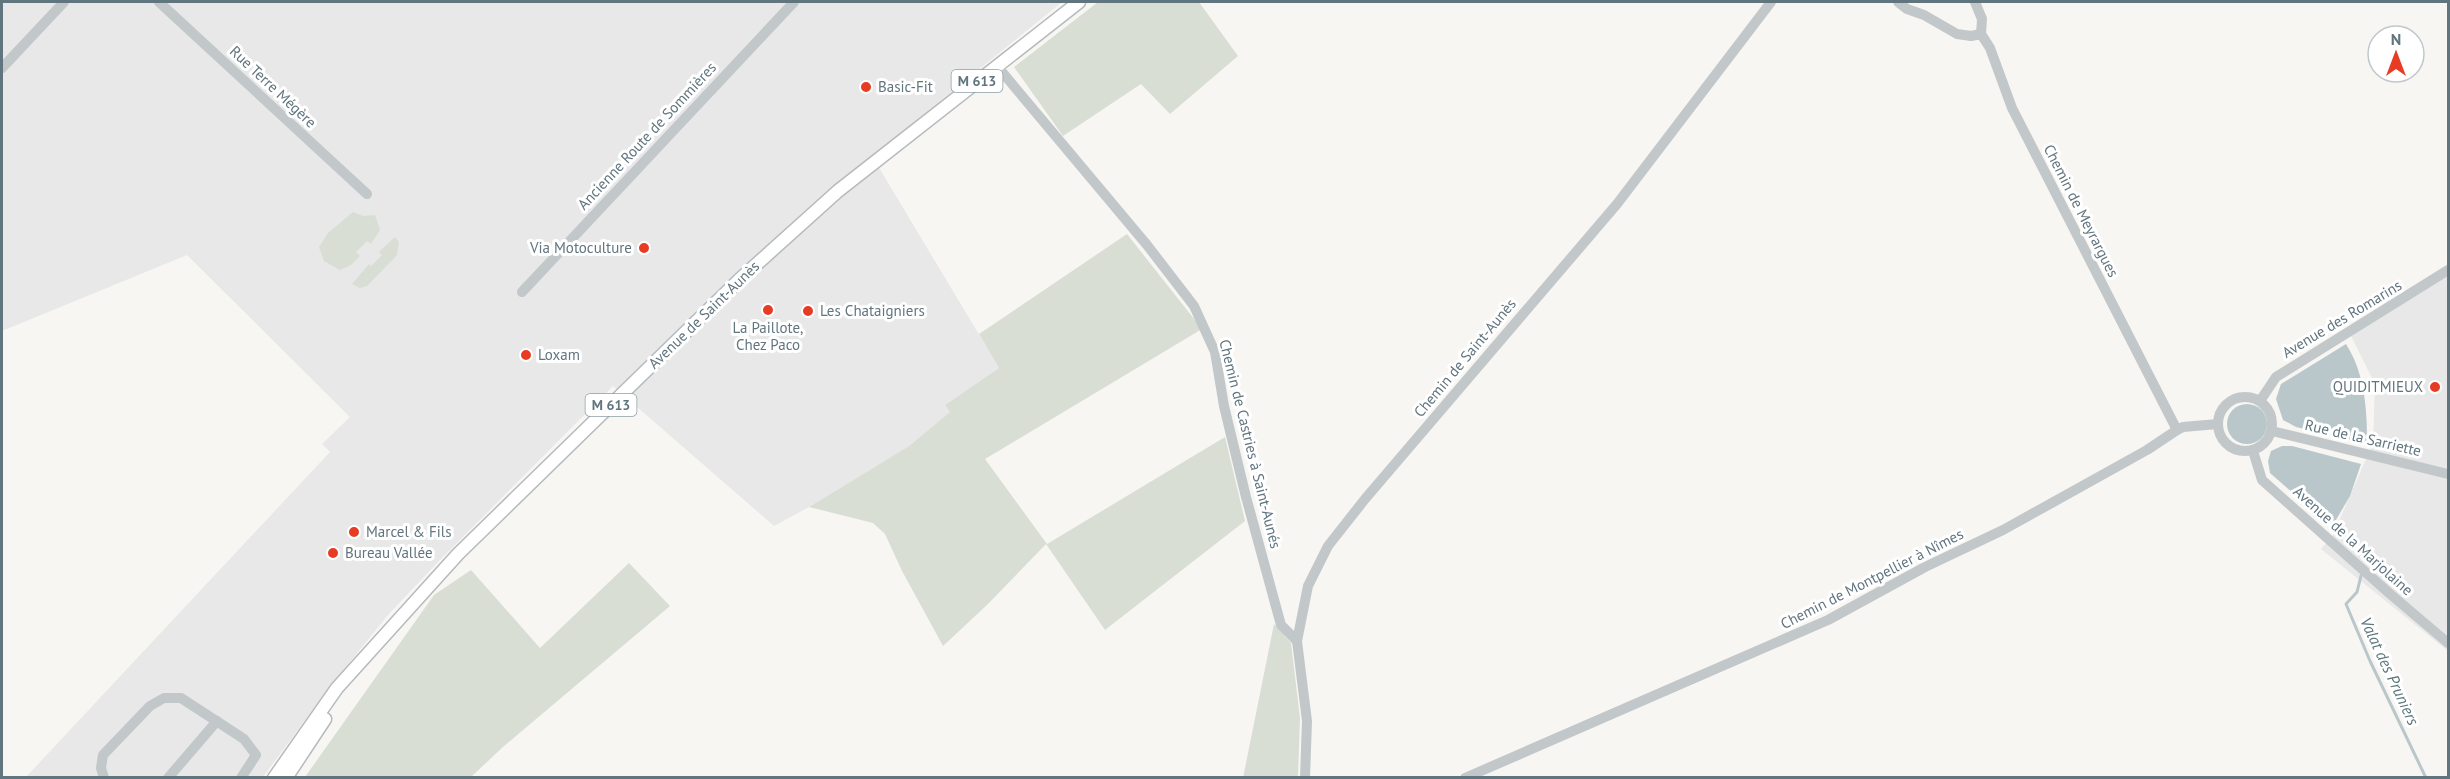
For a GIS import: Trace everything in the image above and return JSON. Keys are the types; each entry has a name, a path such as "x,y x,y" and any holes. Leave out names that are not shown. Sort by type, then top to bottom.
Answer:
{"main road":[{"name":"Avenue de Saint-Aunès","path":"274,777 337,688 397,619 458,554 739,280 838,191 1079,2"},
{"name":"Avenue de Saint-Aunès","path":"286,777 361,663"}],"street":[{"path":"2,68 64,2"},
{"name":"Rue Terre Mégère","path":"159,2 367,194"},
{"name":"Ancienne Route de Sommières","path":"522,292 794,2"},
{"name":"Chemin de Saint-Aunès","path":"1305,777 1307,721 1297,640 1308,586 1328,546 1365,499 1617,204 1771,2"},
{"path":"1898,2 1907,9 1924,15 1957,34 1971,36 1981,34"},
{"name":"Chemin de Meyrargues","path":"1975,2 1982,20 1981,34 1990,48 2012,108 2177,430"},
{"name":"Chemin de Castries à Saint-Aunés","path":"997,66 1147,244 1194,306 1215,352 1224,406 1246,497 1281,625 1297,640"},
{"name":"Avenue des Romarins","path":"2260,401 2276,377 2448,270"},
{"path":"2248,397 2260,401 2271,416 2272,431 2266,442 2253,451 2238,451 2230,447 2220,436 2218,424 2222,410 2230,401 2248,397"},
{"name":"Chemin de Montpellier à Nîmes","path":"1465,777 1828,620 1925,567 2003,530 2147,450 2183,427 2218,424"},
{"name":"Rue de la Sarriette","path":"2272,431 2448,474"},
{"name":"Avenue de la Marjolaine","path":"2253,451 2262,480 2388,593 2448,643"},
{"path":"104,777 101,768 103,755 150,706 164,698 181,698 244,739 256,755 241,777"},
{"path":"168,777 217,721"}],"shaded area":[{"path":"2,2 1062,2 872,156 999,368 945,405 950,412 909,446 774,526 613,386 388,615 329,688 263,777 26,777 330,452 322,444 350,417 187,255 2,331"},
{"path":"1098,2 1199,2 1238,56 1170,114 1141,84 1063,136 1014,67"},
{"path":"353,212 363,216 375,215 380,230 371,244 367,241 356,252 360,256 351,265 340,270 324,261 319,247 328,233"},
{"path":"1127,234 1202,329 985,459 1047,544 1225,437 1245,521 1105,630 1046,544 988,604 943,646 902,571 885,534 873,523 809,507 909,446 950,412 945,405 999,368 979,334"},
{"path":"395,237 399,242 397,255 367,286 360,288 352,284 369,264 371,266 382,255 379,252"},
{"path":"2448,267 2448,651 2321,549 2333,535 2373,443 2375,384 2351,336"},
{"path":"2346,344 2357,367 2364,392 2367,444 2296,427 2283,420 2276,399 2281,384"},
{"path":"2247,404 2261,410 2267,424 2261,438 2247,444 2233,438 2227,424 2233,410"},
{"path":"2282,446 2292,446 2361,464 2350,496 2333,525 2327,523 2270,473 2268,461 2271,451"},
{"path":"629,563 670,606 504,746 471,777 305,777 434,595 471,570 540,648"},
{"path":"1274,624 1291,643 1300,718 1298,777 1243,778"}],"waterway":[{"name":"Valat des Pruniers","path":"2361,576 2357,592 2346,604 2370,661 2426,778"}],"place":[{"name":"Basic-Fit","path":"866,87"},
{"name":"Via Motoculture","path":"644,248"},
{"name":"La Paillote, Chez Paco","path":"768,310"},
{"name":"Les Chataigniers","path":"808,311"},
{"name":"Loxam","path":"526,355"},
{"name":"QUIDITMIEUX","path":"2435,387"},
{"name":"Marcel & Fils","path":"354,532"},
{"name":"Bureau Vallée","path":"333,553"}]}
